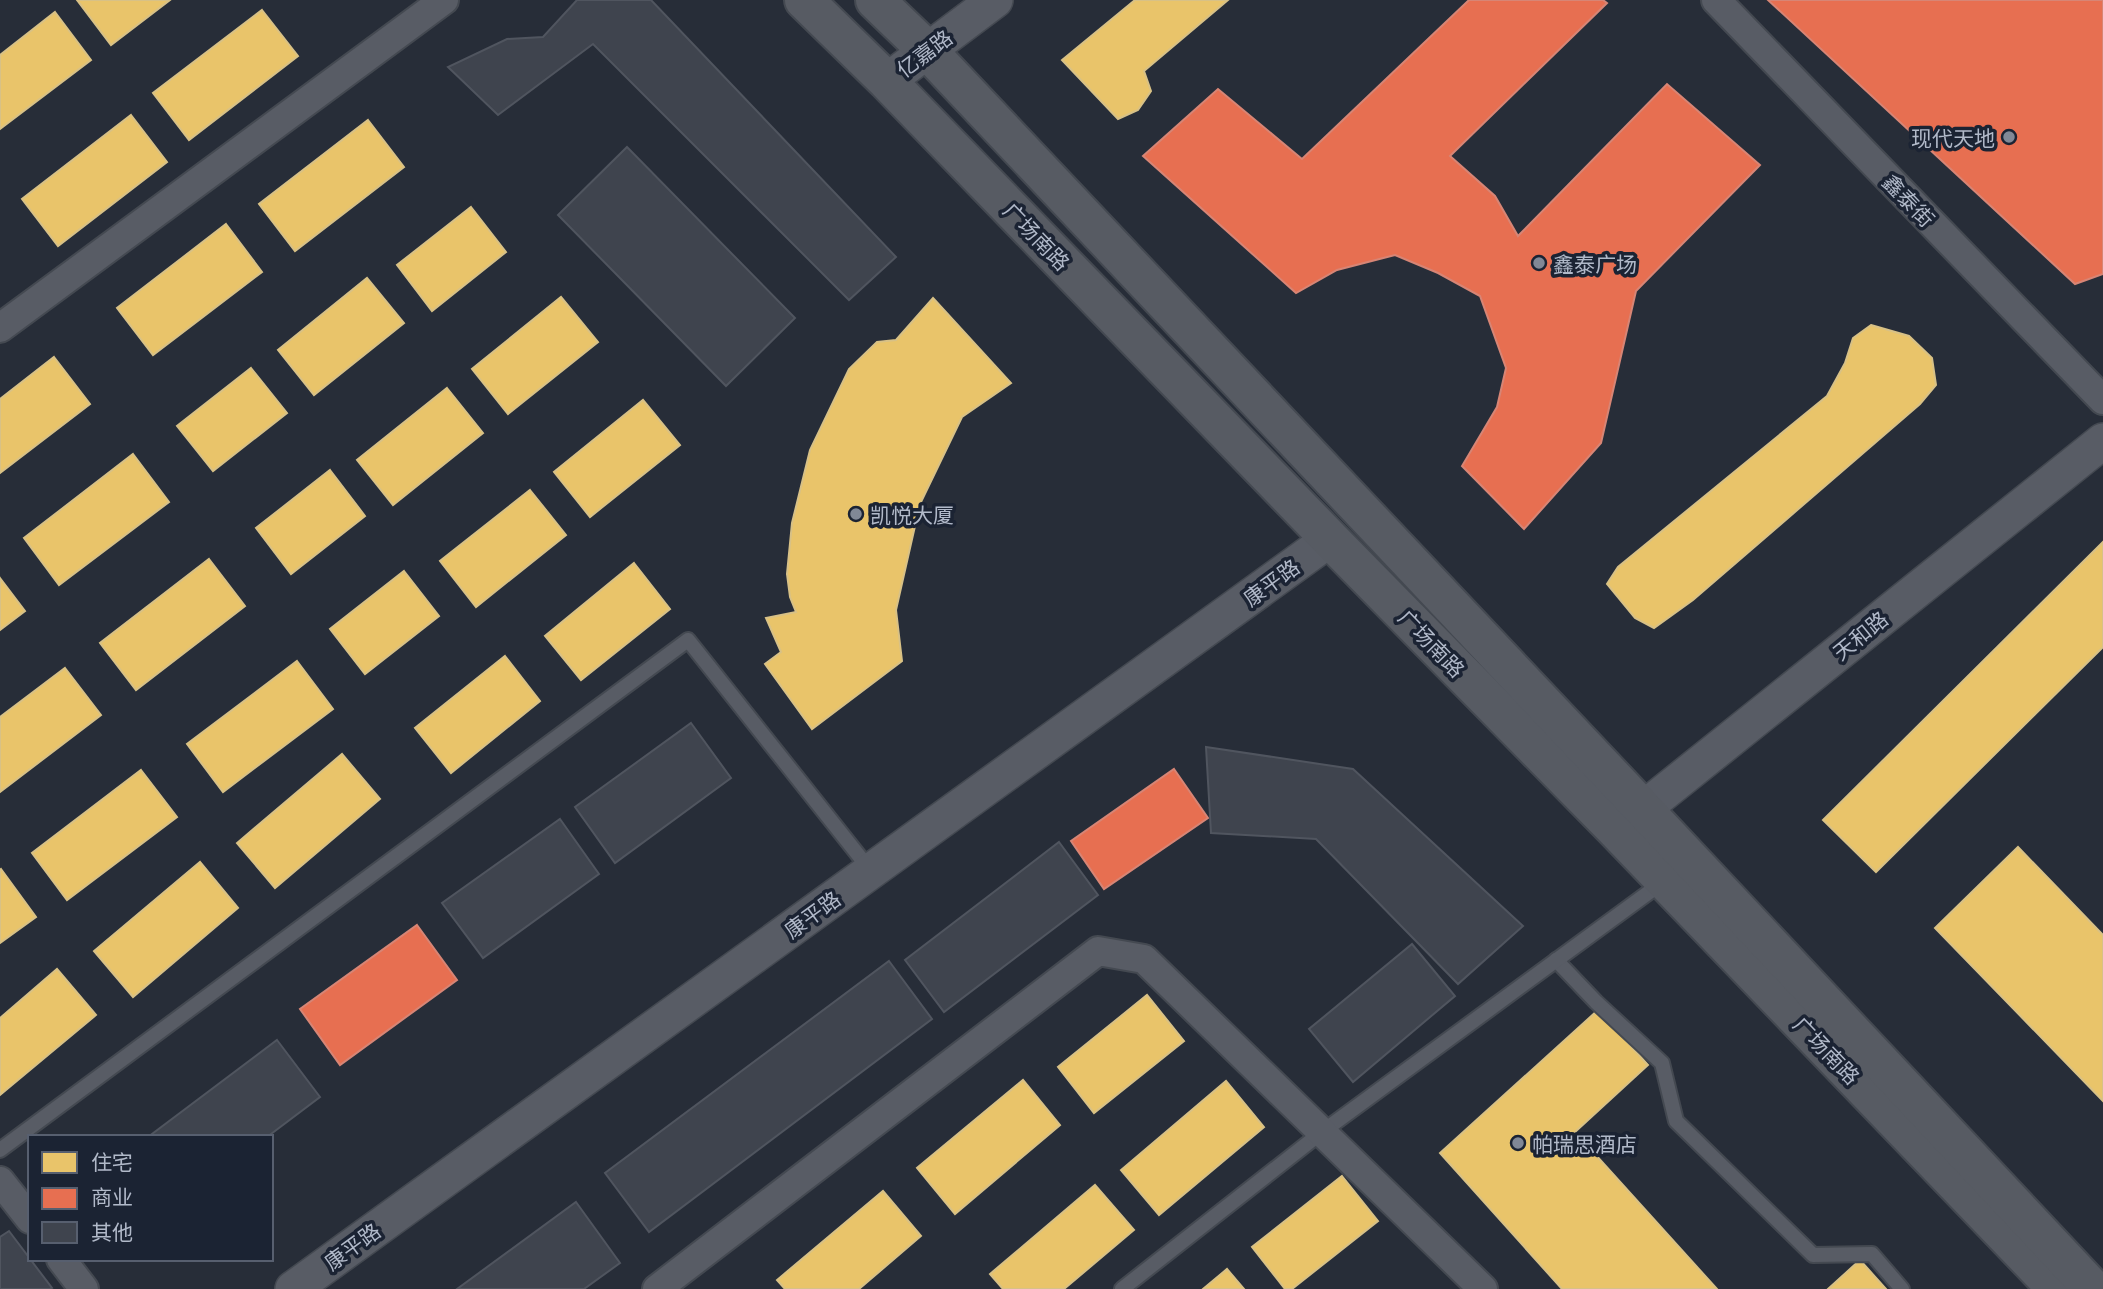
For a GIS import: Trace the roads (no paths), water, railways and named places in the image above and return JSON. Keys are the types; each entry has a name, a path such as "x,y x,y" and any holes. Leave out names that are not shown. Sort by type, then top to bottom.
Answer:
{"main road":[{"name":"广场南路","path":"804,0 887,81 1331,539 1630,819 1664,881 2046,1285"},
{"name":"广场南路","path":"876,0 927,50 1630,819 2093,1289"}],"street":[{"path":"0,328 444,0"},
{"name":"亿嘉路","path":"887,81 995,0"},
{"name":"鑫泰街","path":"1716,0 2103,400"},
{"name":"天和路","path":"1630,819 2103,441"},
{"name":"康平路","path":"293,1289 1331,539"},
{"path":"657,1289 1098,951 1144,959 1483,1289"},
{"path":"0,1181 28,1216"},
{"path":"63,1261 84,1289"}],"lane":[{"path":"0,1150 688,640 871,871"},
{"path":"1122,1289 1322,1132 1664,881"},
{"path":"1556,960 1596,1002 1662,1063 1676,1121 1813,1255 1871,1254 1902,1289"}],"place":[{"name":"现代天地","path":"2009,137"},
{"name":"鑫泰广场","path":"1539,263"},
{"name":"凯悦大厦","path":"856,514"},
{"name":"帕瑞思酒店","path":"1518,1143"}]}
